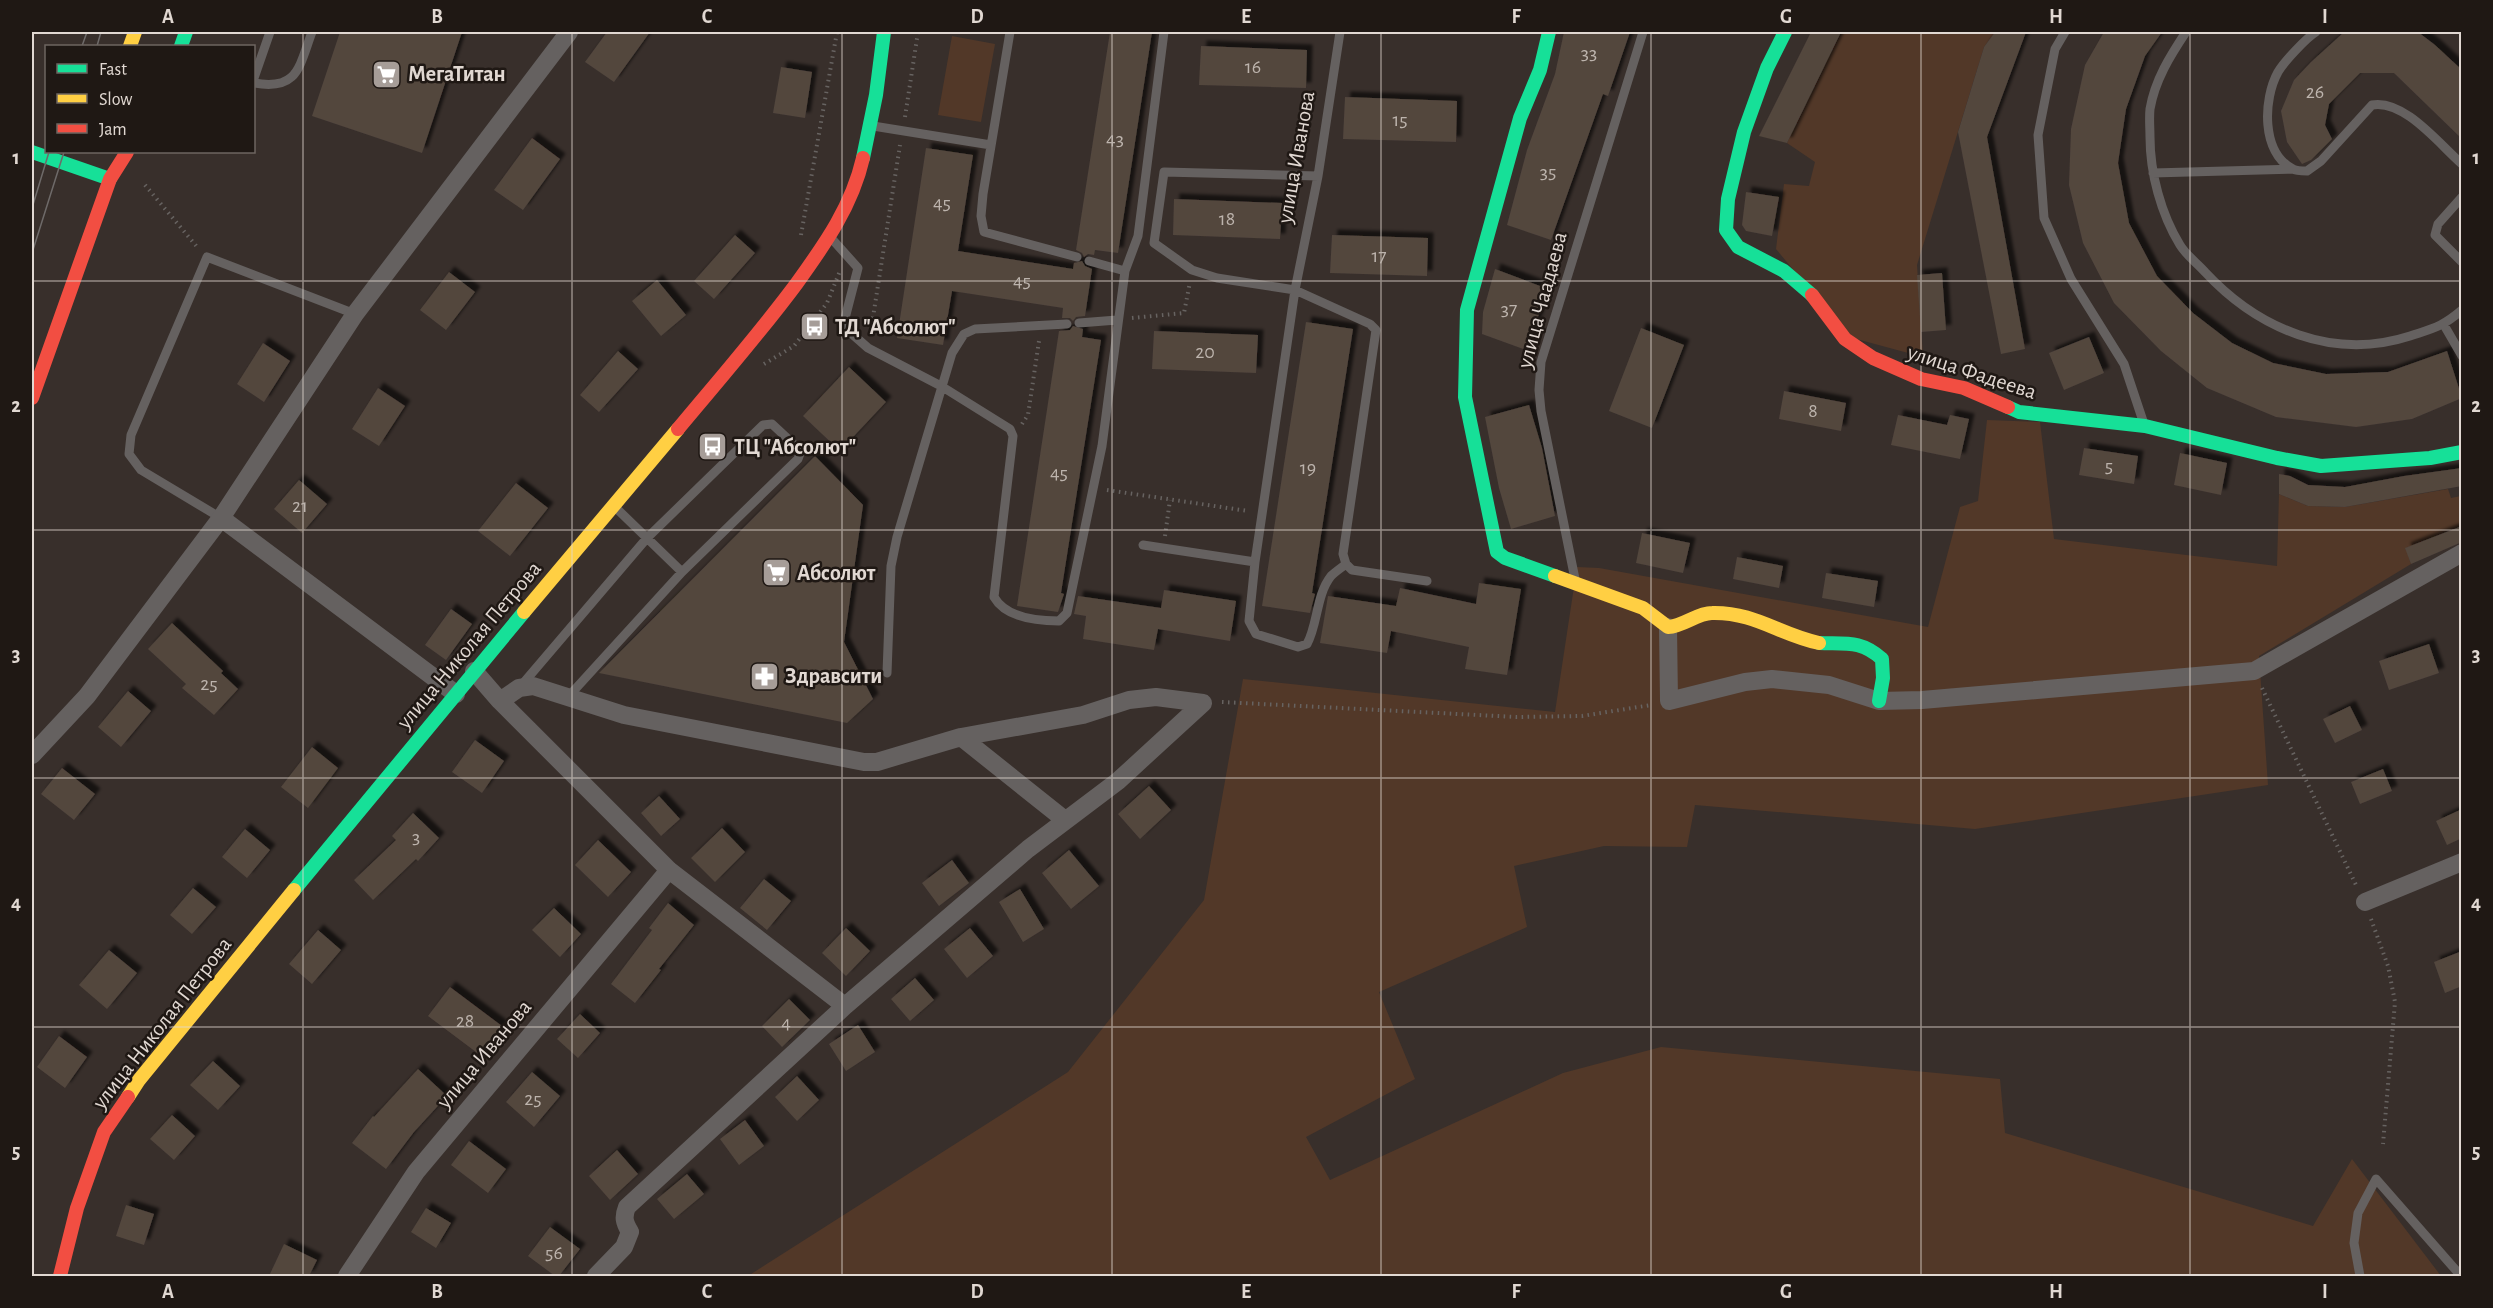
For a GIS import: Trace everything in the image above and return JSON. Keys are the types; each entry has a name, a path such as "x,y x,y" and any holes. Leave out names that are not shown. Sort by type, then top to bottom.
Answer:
{"street":[{"path":"32,755 87,696 221,518 355,314 569,32"},
{"name":"улица Николая Петрова","path":"60,1276 77,1208 104,1132 139,1080 474,671 770,319 830,237 854,192 870,126 884,32"},
{"path":"1549,32 1540,70 1520,118 1467,310 1465,397 1497,552 1505,558 1643,608 1668,627 1680,626 1708,614 1729,613 1748,616 1805,640 1820,643 1853,643 1870,648 1882,659 1883,678 1879,701"},
{"name":"улица Фадеева","path":"1785,32 1767,68 1744,132 1728,199 1726,230 1738,247 1784,271 1807,289 1845,339 1891,368 1921,379 1964,388 2019,412 2145,426 2277,458 2321,466 2430,458 2462,452"},
{"path":"32,152 110,179"},
{"path":"110,179 113,153"},
{"path":"32,398 110,179 126,153"},
{"path":"221,518 456,694"},
{"path":"1668,627 1669,701 1745,681 1772,679 1829,686 1879,701 1922,700 2254,671 2462,553"},
{"path":"474,671 500,701 669,870 845,1006"},
{"path":"500,701 519,688 533,686 624,715 864,762 891,759 961,737 1083,715 1129,700 1156,696 1203,703 1118,782 1028,849 845,1006 627,1207 624,1215 630,1232 628,1240 596,1276"},
{"path":"961,737 1065,820"},
{"path":"2364,902 2462,861"},
{"name":"улица Иванова","path":"347,1276 416,1172 669,870"}],"lane":[{"path":"255,75 270,32"},
{"path":"255,83 270,86 284,84 297,71 312,32"},
{"path":"1010,32 990,145 981,216 984,232 1077,257"},
{"path":"830,237 858,268 843,326 868,348 941,386 1010,429 1013,436 994,597 1000,607 1010,614 1059,621 1067,613 1101,447 1125,271 1138,236 1164,32"},
{"name":"улица Иванова","path":"1340,32 1318,176 1295,290 1255,562 1249,621 1256,634 1298,646 1307,644 1312,635 1324,588 1332,576 1346,564"},
{"name":"улица Чаадаева","path":"1576,584 1541,411 1539,390 1541,362 1643,32"},
{"path":"2065,32 2055,49 2038,135 2044,218 2071,279 2124,364 2145,426"},
{"path":"2186,32 2164,65 2150,110 2150,159 2162,204 2181,246 2213,281 2250,312 2291,333 2338,344 2385,344 2444,325 2462,310"},
{"path":"2293,170 2279,157 2268,135 2266,108 2278,72 2316,32"},
{"path":"2153,173 2307,171 2321,161 2372,105 2384,103 2403,111 2462,164"},
{"path":"870,126 990,145"},
{"path":"1318,176 1164,172 1154,243 1192,270 1217,279 1295,290 1370,324 1376,330 1344,554 1346,564 1352,570 1427,581"},
{"path":"2462,196 2438,224 2435,236 2462,262"},
{"path":"221,518 141,470 129,454 131,435 207,257 355,314"},
{"path":"1089,261 1125,271"},
{"path":"1079,323 1117,320"},
{"path":"887,673 891,566 897,537 952,353 964,334 975,329 1067,324"},
{"path":"2444,325 2462,356"},
{"path":"519,688 647,538 763,425 772,424 801,452 798,459 682,572 568,697"},
{"path":"613,505 682,572"},
{"path":"1143,545 1255,562"},
{"path":"2360,1276 2354,1243 2358,1213 2376,1179 2461,1276"}],"path":[{"path":"800,239 837,32"},
{"path":"868,348 918,32"},
{"path":"145,185 207,257"},
{"path":"745,349 765,365 794,346 827,303 846,255"},
{"path":"1117,320 1184,313 1192,270"},
{"path":"1013,436 1028,415 1042,325"},
{"path":"1105,490 1253,512"},
{"path":"1167,521 1170,500"},
{"path":"1221,702 1538,717 1582,716 1669,701"}],"shaded area":[{"path":"1841,32 1995,32 1984,47 1917,265 1923,357 1849,337 1776,249 1784,184 1809,186 1815,162 1787,143"},
{"path":"952,36 995,44 981,122 938,115"},
{"path":"1987,420 2040,422 2054,539 2277,566 2279,494 2308,506 2345,507 2448,489 2451,498 2461,496 2461,526 2406,548 2411,564 2259,656 2268,785 1975,829 1695,805 1687,847 1604,846 1514,866 1527,927 1379,992 1415,1079 1306,1137 1330,1180 1563,1073 1661,1047 2000,1079 2005,1133 2313,1226 2352,1159 2441,1276 748,1276 1068,1072 1204,900 1243,679 1555,712 1577,567 1599,568 1928,627 1960,507 1978,501"}],"building":[{"name":"МегаТитан","path":"340,32 462,32 422,153 312,116"},
{"path":"607,32 650,32 614,82 585,62"},
{"path":"1110,32 1152,32 1118,253 1095,250 1094,255 1088,254 1084,257 1076,250"},
{"path":"1564,32 1630,32 1608,96 1603,94 1551,240 1507,225 1527,150 1555,74"},
{"path":"1811,32 1841,32 1787,143 1759,136"},
{"path":"1995,32 2026,32 1987,137 2025,349 2001,354 1958,132 1984,47"},
{"path":"2104,32 2162,32 2145,56 2126,109 2118,163 2129,223 2157,276 2193,313 2232,343 2273,363 2326,374 2388,372 2447,351 2462,398 2412,419 2356,427 2276,417 2207,388 2161,351 2114,303 2083,243 2069,185 2071,129 2085,65"},
{"path":"2418,32 2462,70 2462,139 2394,73 2360,73 2329,104 2325,125 2332,139 2311,160 2302,164 2287,142 2281,111 2294,80 2343,33"},
{"path":"1201,46 1307,50 1306,88 1199,85"},
{"path":"781,67 812,72 805,118 773,113"},
{"path":"1345,97 1457,101 1456,142 1343,139"},
{"path":"532,138 560,159 523,210 494,190"},
{"path":"926,148 973,155 958,251 1073,269 1074,263 1082,261 1085,266 1092,269 1085,316 1076,317 1073,321 1070,318 1062,318 1063,308 952,291 943,345 897,338"},
{"path":"1746,192 1779,197 1772,236 1746,231 1742,225"},
{"path":"1174,199 1282,203 1280,239 1173,235"},
{"path":"735,235 755,253 714,299 694,281"},
{"path":"1332,235 1428,238 1427,276 1330,273"},
{"path":"1495,269 1548,289 1526,350 1482,334 1483,312"},
{"path":"449,272 475,292 446,330 420,310"},
{"path":"1942,273 1946,330 1921,332 1917,275"},
{"path":"657,280 686,315 661,336 632,301"},
{"path":"1306,322 1353,329 1312,593 1315,594 1310,613 1262,606"},
{"path":"1073,326 1083,329 1082,337 1101,340 1061,593 1064,594 1058,612 1017,606 1059,331 1070,330"},
{"path":"1641,328 1684,345 1652,428 1609,411"},
{"path":"1154,331 1258,335 1256,373 1152,369"},
{"path":"2089,337 2104,373 2064,390 2049,353"},
{"path":"263,343 290,361 264,402 237,384"},
{"path":"618,351 638,369 599,412 580,395"},
{"path":"849,367 886,402 840,451 803,416"},
{"path":"378,388 405,406 379,446 352,429"},
{"path":"1784,391 1846,403 1841,431 1779,419"},
{"path":"1529,405 1542,448 1555,516 1511,529 1499,488 1485,417"},
{"path":"1898,415 1947,425 1950,415 1969,419 1960,459 1891,445"},
{"path":"2084,448 2138,456 2134,484 2079,475"},
{"path":"2180,453 2227,463 2221,495 2174,485"},
{"name":"Абсолют","path":"815,456 863,505 844,642 873,699 847,723 599,673"},
{"path":"2462,468 2462,486 2345,507 2308,506 2279,494 2279,474 2290,476 2308,485 2345,487"},
{"path":"299,480 327,504 302,533 274,509"},
{"path":"516,483 548,508 510,556 478,531"},
{"path":"2462,526 2462,542 2411,564 2405,548"},
{"path":"1642,533 1690,543 1683,573 1636,563"},
{"path":"1737,557 1783,566 1779,588 1733,579"},
{"path":"1826,573 1878,581 1874,607 1822,598"},
{"path":"1479,583 1521,589 1507,675 1465,669 1469,647 1391,631 1387,653 1320,643 1328,596 1396,606 1400,588 1476,604"},
{"path":"1164,590 1236,601 1230,641 1158,629 1154,650 1083,639 1086,616 1074,614 1078,596 1161,608"},
{"path":"451,609 472,624 446,660 425,645"},
{"path":"172,623 223,671 221,673 238,689 214,715 182,688 186,684 148,649"},
{"path":"2429,644 2439,673 2389,690 2379,661"},
{"path":"128,691 151,711 121,747 98,727"},
{"path":"2350,706 2362,730 2335,743 2323,719"},
{"path":"475,740 504,761 482,793 452,772"},
{"path":"312,747 338,768 308,808 281,787"},
{"path":"62,768 95,794 74,820 41,794"},
{"path":"2383,769 2392,791 2360,804 2351,782"},
{"path":"1149,786 1171,810 1140,839 1118,814"},
{"path":"659,796 680,819 661,836 641,813"},
{"path":"2462,809 2462,838 2447,845 2436,821"},
{"path":"413,813 439,838 418,861 416,859 373,900 354,880 396,840 392,836"},
{"path":"722,828 745,852 715,882 691,858"},
{"path":"245,829 270,850 247,878 222,857"},
{"path":"598,840 631,872 608,897 575,865"},
{"path":"1069,850 1099,886 1071,909 1042,873"},
{"path":"952,860 969,883 939,906 922,883"},
{"path":"764,879 791,901 767,930 740,908"},
{"path":"193,888 216,907 192,934 170,915"},
{"path":"1020,889 1044,929 1023,942 999,902"},
{"path":"668,903 694,925 635,1003 611,984 652,930 649,928"},
{"path":"554,908 581,934 560,957 532,930"},
{"path":"846,928 870,951 846,976 822,953"},
{"path":"970,928 993,956 967,978 944,949"},
{"path":"318,930 341,950 312,984 289,964"},
{"path":"109,950 137,973 107,1009 79,985"},
{"path":"2462,951 2462,986 2445,993 2434,962"},
{"path":"915,978 934,1000 910,1021 891,999"},
{"path":"450,987 502,1026 480,1055 428,1016"},
{"path":"789,999 810,1020 782,1047 762,1026"},
{"path":"580,1014 600,1033 578,1058 557,1039"},
{"path":"858,1025 875,1052 846,1071 829,1044"},
{"path":"59,1036 87,1057 65,1088 37,1067"},
{"path":"213,1061 240,1086 218,1110 190,1085"},
{"path":"418,1069 447,1096 414,1132 386,1169 352,1143 373,1116"},
{"path":"532,1072 560,1096 534,1127 506,1102"},
{"path":"797,1076 819,1100 797,1121 775,1097"},
{"path":"172,1115 195,1136 174,1160 150,1139"},
{"path":"745,1120 764,1146 739,1165 720,1139"},
{"path":"469,1141 506,1169 488,1193 451,1165"},
{"path":"617,1150 638,1174 610,1200 589,1176"},
{"path":"687,1174 704,1194 674,1219 657,1199"},
{"path":"126,1205 154,1214 144,1245 116,1236"},
{"path":"426,1208 451,1223 436,1248 411,1232"},
{"path":"550,1227 580,1249 559,1276 555,1276 528,1256"},
{"path":"284,1244 317,1260 309,1276 269,1276"}],"tram line":[{"path":"82,45 87,32"},
{"path":"97,45 101,32"},
{"path":"32,208 49,153"},
{"path":"32,253 64,153"}],"traffic: fast":[{"path":"181,45 186,32"},
{"path":"863,158 876,95 884,32"},
{"path":"1549,32 1540,70 1520,118 1467,310 1465,397 1497,552 1505,558 1555,576"},
{"path":"1785,32 1767,68 1744,132 1728,199 1726,230 1738,247 1784,271 1812,295"},
{"path":"32,152 110,179"},
{"path":"2008,407 2019,412 2145,426 2277,458 2321,466 2430,458 2462,452"},
{"path":"294,890 524,612"},
{"path":"1819,643 1845,643 1860,646 1882,659 1883,678 1879,701"}],"traffic: slow":[{"path":"130,45 135,32"},
{"path":"524,612 678,429"},
{"path":"1555,576 1643,608 1668,627 1706,614 1727,614 1754,620 1819,643"},
{"path":"128,1097 139,1080 294,890"}],"traffic: jam":[{"path":"32,398 110,179 126,153"},
{"path":"678,429 739,357 818,254 845,208 863,158"},
{"path":"1812,295 1845,339 1873,358 1921,379 1964,388 2008,407"},
{"path":"60,1276 77,1208 104,1132 128,1097"}],"place":[{"name":"МегаТитан","path":"387,74"},
{"name":"ТД \"Абсолют\"","path":"814,327"},
{"name":"ТЦ \"Абсолют\"","path":"713,447"},
{"name":"Абсолют","path":"776,573"},
{"name":"Здравсити","path":"764,676"}]}
